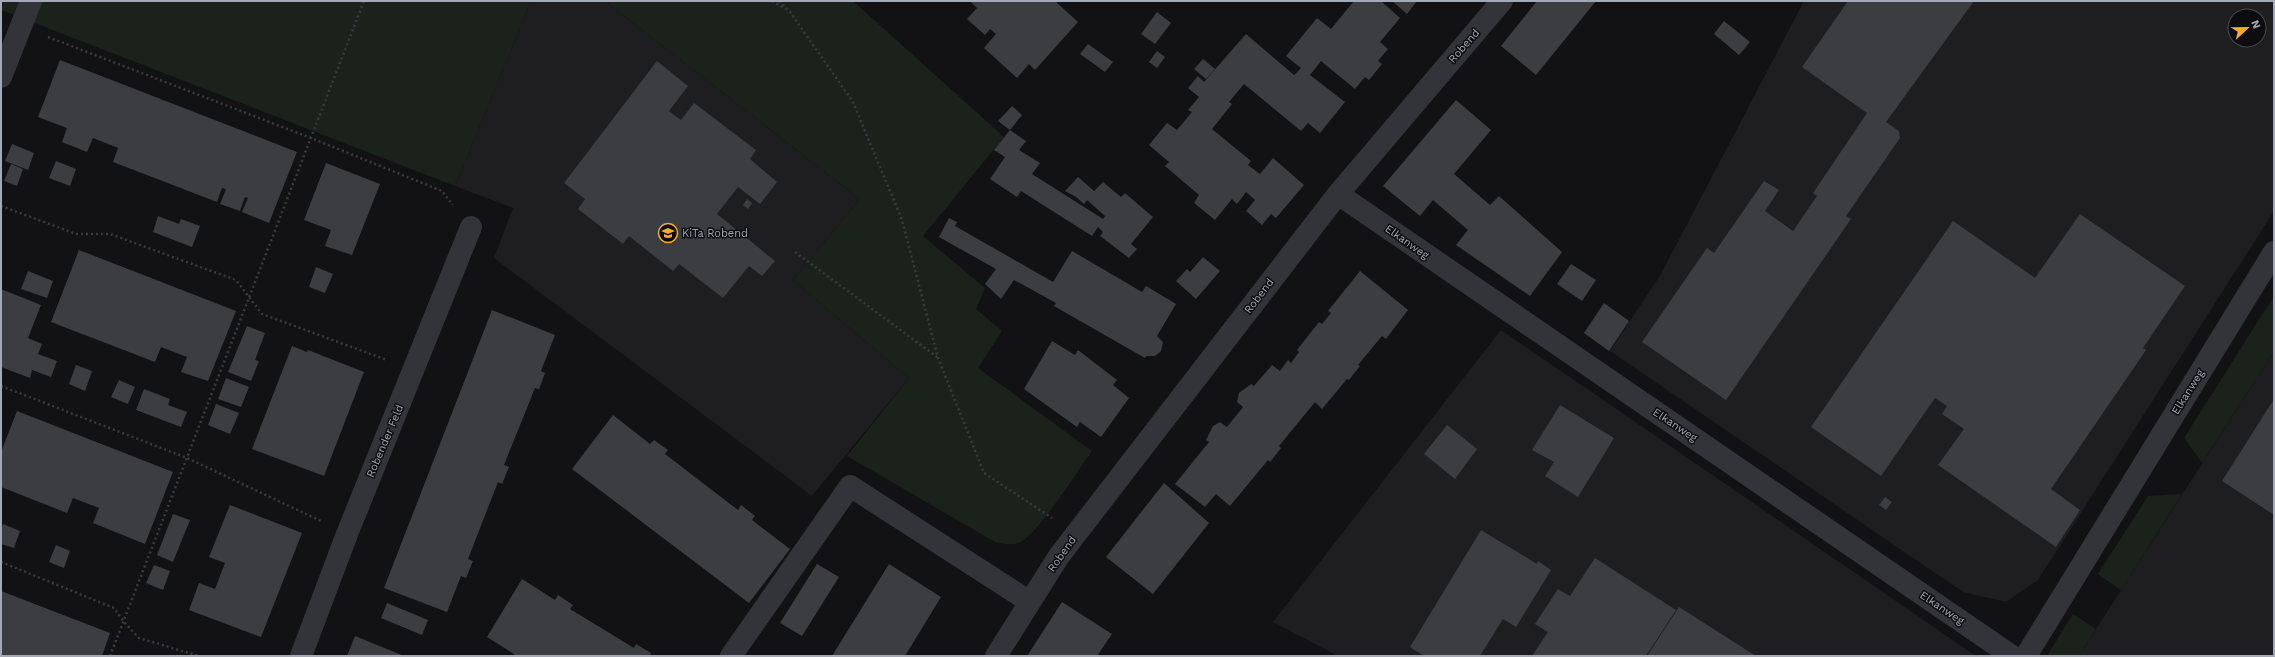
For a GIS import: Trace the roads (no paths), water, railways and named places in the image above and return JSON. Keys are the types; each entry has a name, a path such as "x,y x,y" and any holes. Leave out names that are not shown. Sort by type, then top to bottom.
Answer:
{"street":[{"path":"1,77 31,1"},
{"name":"Robend","path":"996,656 1076,534 1338,194 1502,1"},
{"name":"Elkanweg","path":"1338,194 2012,656"},
{"name":"Robender Feld","path":"301,656 347,534 472,227"},
{"name":"Elkanweg","path":"2026,656 2274,252"},
{"path":"731,656 850,486 1030,602"}],"place":[{"name":"KiTa Robend","path":"668,233"}]}
